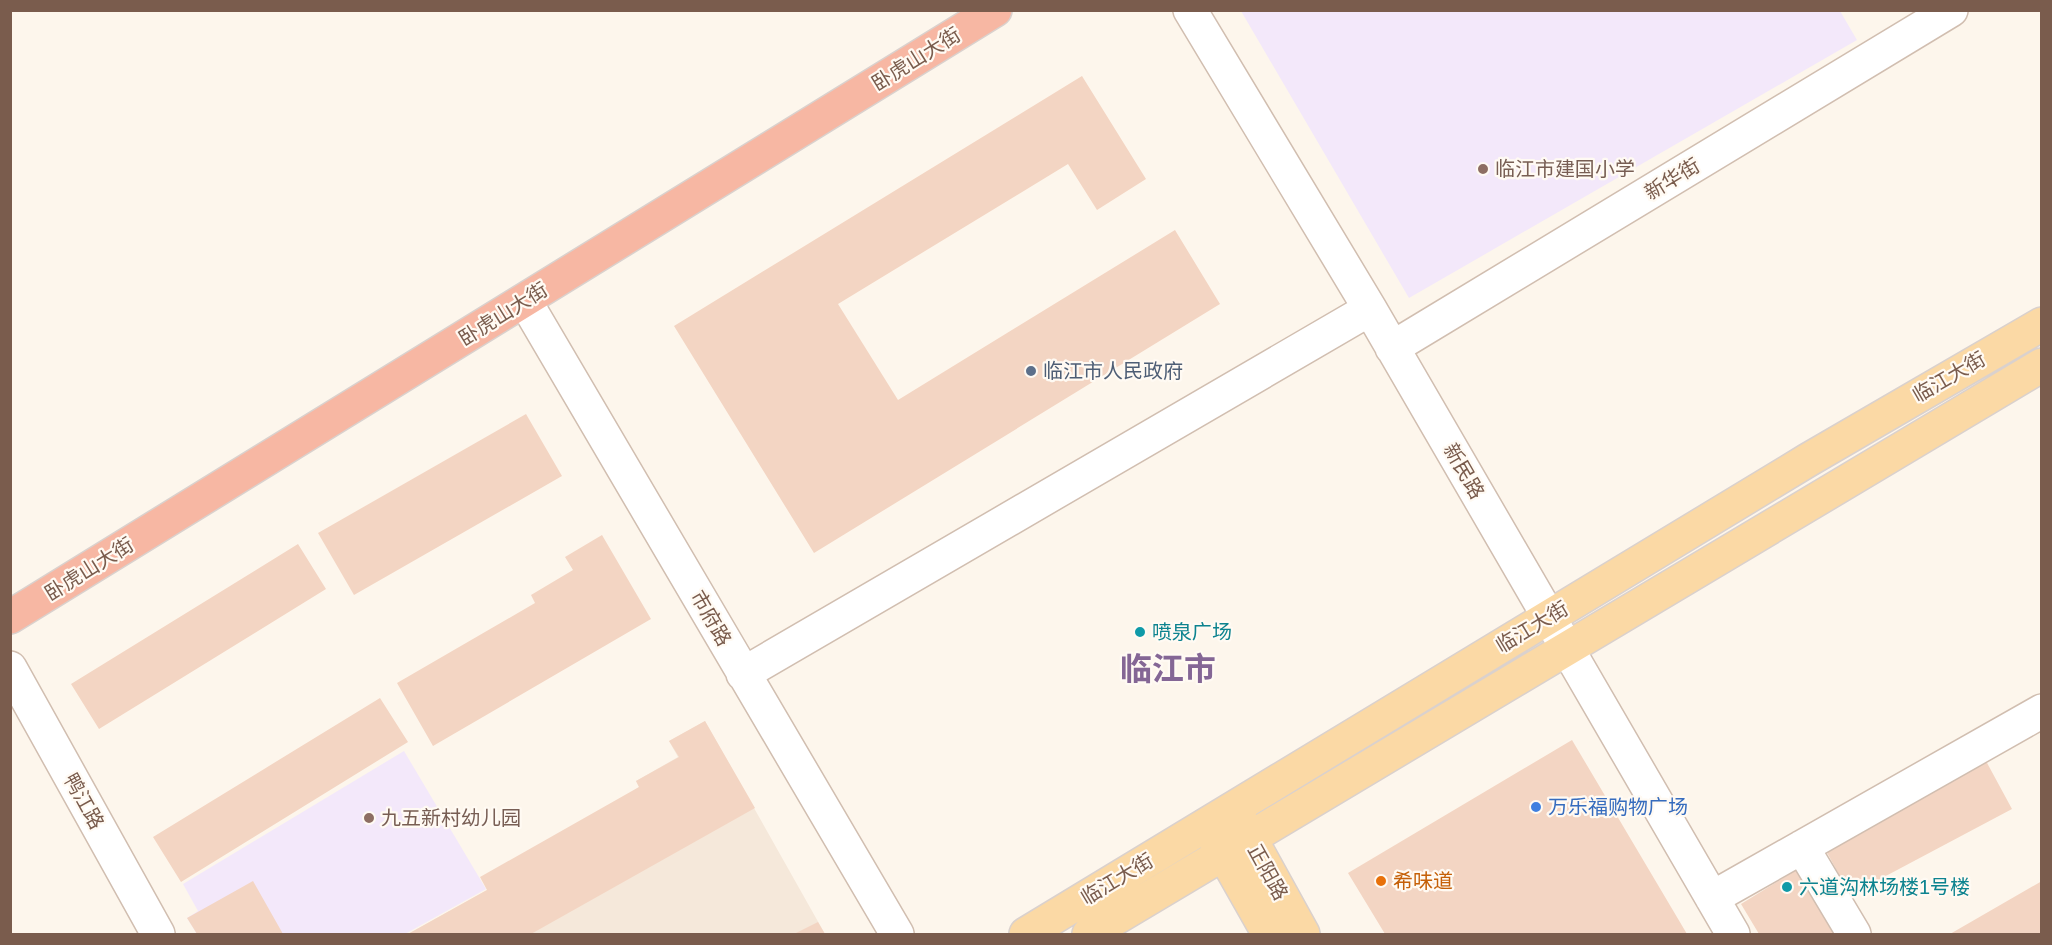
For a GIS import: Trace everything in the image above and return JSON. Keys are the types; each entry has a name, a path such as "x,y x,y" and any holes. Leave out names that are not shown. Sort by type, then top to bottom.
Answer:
{"highway":[{"name":"卧虎山大街","path":"10,617 994,10"}],"main road":[{"name":"临江大街","path":"1026,934 1808,460 2042,324"},
{"name":"临江大街","path":"1089,934 2042,365"},
{"name":"正阳路","path":"1220,817 1237,846 1303,934"},
{"name":"正阳路","path":"1237,846 1269,934"}],"street":[{"name":"新民路","path":"1190,10 1370,309 1733,934"},
{"name":"新华街","path":"1392,348 1951,10"},
{"name":"市府路","path":"525,301 897,934"},
{"path":"743,674 1370,309"},
{"name":"鸭江路","path":"10,668 158,934"},
{"path":"1712,898 2042,711"},
{"path":"1802,847 1854,934"}],"shaded area":[{"name":"临江市建国小学","path":"1241,11 1840,11 1857,40 1409,298"},
{"path":"705,721 825,934 408,934 487,890 639,787 636,781 678,757 669,741"},
{"name":"九五新村幼儿园","path":"404,751 486,889 405,934 197,934 187,918 198,911 183,884"}],"building":[{"path":"1082,76 1146,179 1097,210 1068,164 838,304 898,400 1175,230 1220,304 814,553 674,326"},
{"path":"526,414 562,476 354,595 318,533"},
{"path":"602,535 651,619 433,746 397,683 535,603 531,595 573,570 565,557"},
{"path":"298,544 326,589 99,729 71,684"},
{"path":"380,698 408,742 181,882 153,837"},
{"path":"705,721 755,808 531,934 408,934 487,890 480,877 639,787 636,781 679,757 669,741"},
{"name":"万乐福购物广场","path":"1572,740 1687,934 1385,934 1348,873"},
{"path":"1986,761 2012,809 1850,895 1824,847"},
{"name":"六道沟林场楼1号楼","path":"1796,870 1835,934 1759,934 1741,904"},
{"path":"253,881 283,934 197,934 187,918"},
{"path":"2042,881 2042,934 1950,934"},
{"path":"818,922 825,934 794,934"}],"place":[{"name":"临江市建国小学","path":"1483,169"},
{"name":"临江市人民政府","path":"1031,371"},
{"name":"喷泉广场","path":"1140,632"},
{"name":"万乐福购物广场","path":"1536,807"},
{"name":"九五新村幼儿园","path":"369,818"},
{"name":"希味道","path":"1381,881"},
{"name":"六道沟林场楼1号楼","path":"1787,887"}],"district":[{"name":"临江市","path":"1168,669"}]}
